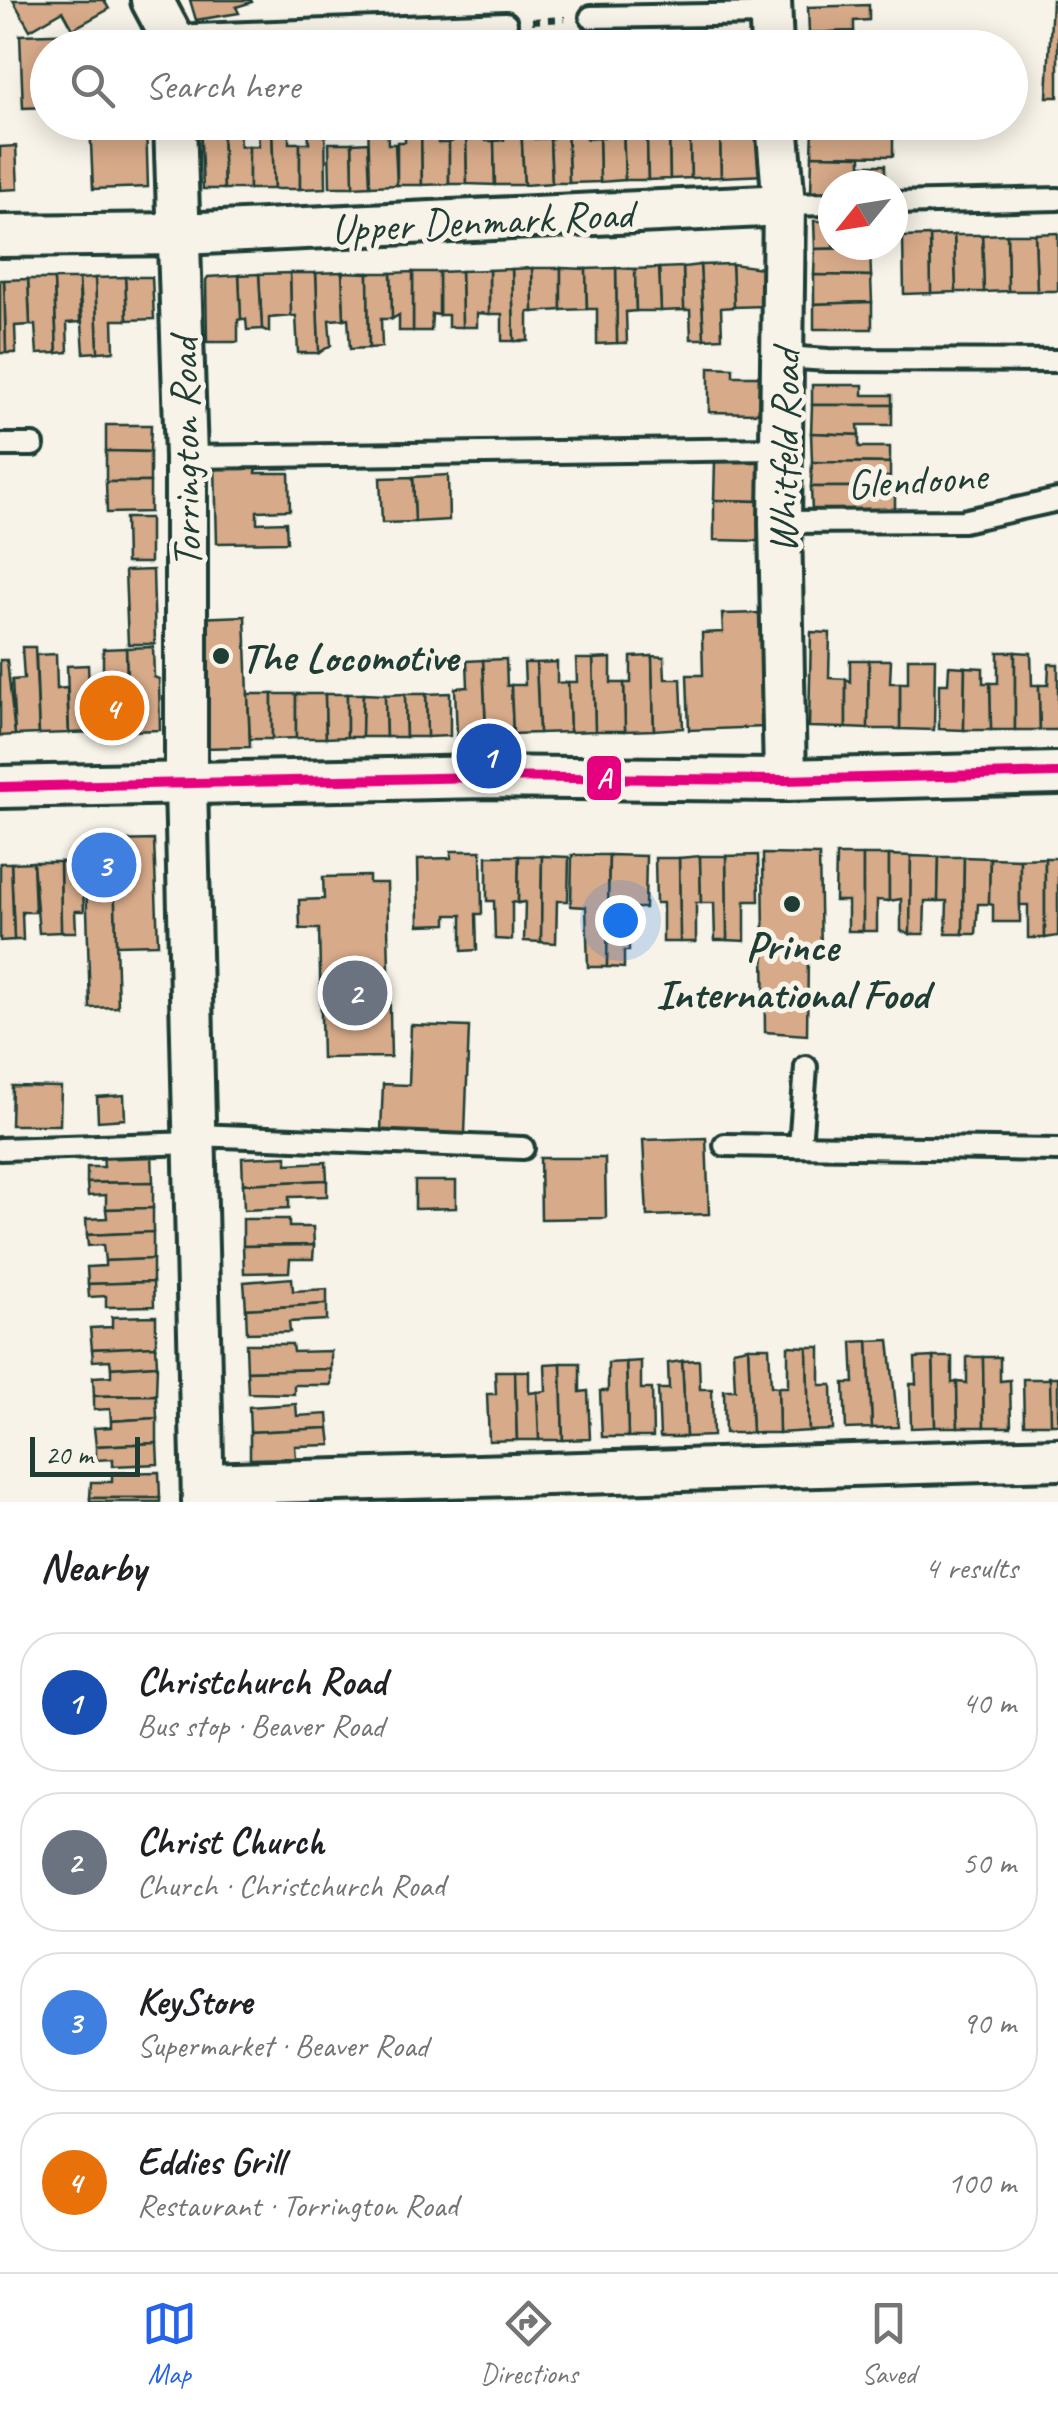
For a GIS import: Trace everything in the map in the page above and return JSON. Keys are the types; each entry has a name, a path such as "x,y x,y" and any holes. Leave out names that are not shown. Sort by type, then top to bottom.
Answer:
{"street":[{"path":"152,0 166,30"},
{"name":"Torrington Road","path":"177,140 186,457 186,784 203,1493"},
{"name":"Whitfeld Road","path":"779,140 784,205 780,522 784,780"},
{"name":"Upper Denmark Road","path":"0,236 181,234 784,205"},
{"path":"0,787 484,777 784,780 1058,773"},
{"path":"203,1493 1058,1459"}],"lane":[{"path":"591,16 770,20"},
{"path":"383,30 506,23"},
{"path":"908,203 1058,199"},
{"path":"784,205 818,204"},
{"path":"784,357 1058,362"},
{"path":"0,445 32,445"},
{"path":"186,457 783,449"},
{"name":"Glendoone","path":"780,522 963,521 1058,500"},
{"path":"800,1146 806,1067"},
{"path":"0,1149 195,1139 524,1148"},
{"path":"725,1145 1058,1150"}],"path":[{"path":"506,23 591,16"}],"building":[{"path":"13,0 104,0 109,9 73,29 63,11 30,30"},
{"path":"190,0 252,2 236,7 239,13 196,20"},
{"path":"1052,0 1058,0 1058,97 1047,97"},
{"path":"869,5 869,20 854,21 854,30 809,30 808,7"},
{"path":"20,35 30,35 30,108 23,108"},
{"path":"91,140 147,140 148,187 93,189"},
{"path":"201,140 223,140 224,189 203,189"},
{"path":"223,140 240,140 240,146 249,146 249,189 224,189"},
{"path":"259,140 273,140 274,189 249,189 249,146 259,146"},
{"path":"273,140 300,143 300,189 274,189"},
{"path":"325,140 326,188 300,189 300,143"},
{"path":"369,140 388,140 388,144 395,144 397,185 370,186"},
{"path":"421,140 422,185 397,185 397,142"},
{"path":"421,140 449,143 449,184 422,185"},
{"path":"466,140 467,184 449,184 449,143"},
{"path":"466,140 494,141 495,185 467,184"},
{"path":"522,140 524,185 495,185 494,141"},
{"path":"522,140 550,140 552,183 524,185"},
{"path":"550,140 568,140 569,183 552,183"},
{"path":"568,140 599,140 600,182 569,183"},
{"path":"599,140 624,140 625,180 600,182"},
{"path":"624,140 647,140 648,180 625,180"},
{"path":"647,140 669,140 670,179 648,180"},
{"path":"669,140 690,140 691,178 670,179"},
{"path":"690,140 720,140 721,177 691,178"},
{"path":"720,140 765,140 766,175 721,177"},
{"path":"813,140 893,140 893,156 812,155"},
{"path":"368,142 370,186 353,187 352,143"},
{"path":"329,143 352,143 353,187 330,187"},
{"path":"16,146 18,189 0,190 0,147"},
{"path":"812,155 861,156 861,165 885,165 885,170 818,170 818,194 811,194"},
{"path":"814,221 818,221 818,249"},
{"path":"1058,233 1058,291 1037,291 1035,234"},
{"path":"1007,234 1035,234 1037,291 1008,291"},
{"path":"1007,234 1008,291 984,292 982,235"},
{"path":"954,235 982,235 984,292 956,292"},
{"path":"954,235 956,292 931,293 930,236"},
{"path":"930,236 931,293 904,294 908,237"},
{"path":"815,249 818,260 870,260 871,276 814,275"},
{"path":"732,264 762,268 764,306 734,307"},
{"path":"732,264 734,307 721,308 722,338 704,339 700,265"},
{"path":"700,265 704,339 691,339 690,310 684,310 683,267"},
{"path":"683,267 684,310 661,311 659,268"},
{"path":"532,268 561,268 561,310 533,312"},
{"path":"532,268 533,312 528,312 528,341 514,341 512,269"},
{"path":"561,268 586,269 587,309 561,310"},
{"path":"616,268 635,269 636,311 626,312 627,343 617,343"},
{"path":"616,268 617,343 597,344 597,309 587,309 586,269"},
{"path":"659,268 661,311 636,311 635,269"},
{"path":"512,269 514,341 502,341 502,314 489,314 489,270"},
{"path":"489,270 489,314 477,313 477,327 462,327 461,271"},
{"path":"461,271 462,327 448,327 448,315 439,315 439,272"},
{"path":"342,272 368,273 369,348 350,349"},
{"path":"342,272 344,319 329,320 331,345 319,353 316,273"},
{"path":"413,272 439,272 439,315 432,314 431,331 413,331"},
{"path":"413,272 413,331 399,331 399,315 392,319 391,273"},
{"path":"290,273 316,273 319,353 298,353 296,316 291,316"},
{"path":"290,273 291,316 269,318 269,332 262,329 259,274"},
{"path":"368,273 391,273 392,319 381,319 382,347 369,348"},
{"path":"259,274 262,329 247,330 246,319 241,319 239,275"},
{"path":"239,275 238,342 207,342 206,280"},
{"path":"814,275 871,276 872,302 814,304"},
{"path":"125,277 152,277 154,319 127,320"},
{"path":"125,277 127,320 113,320 114,351 98,352 95,278"},
{"path":"95,278 98,352 84,353 79,279"},
{"path":"28,279 54,279 57,353 37,354 35,325 30,325"},
{"path":"28,279 30,325 15,326 16,353 6,353 4,280"},
{"path":"54,279 79,279 80,322 67,323 68,352 57,353"},
{"path":"0,280 4,280 6,353 0,353"},
{"path":"872,302 872,329 814,329 814,304"},
{"path":"709,367 733,368 733,376 759,376 758,413 709,412"},
{"path":"812,385 863,385 863,395 892,395 892,405 812,405"},
{"path":"812,405 892,405 892,425 858,425 859,435 811,433"},
{"path":"106,425 151,425 150,452 106,451"},
{"path":"811,433 859,435 859,447 890,447 890,463 812,462"},
{"path":"106,451 150,452 150,482 106,482"},
{"path":"715,460 759,461 758,501 714,500"},
{"path":"812,462 890,463 890,477 857,476 857,487 811,487"},
{"path":"256,464 256,473 289,473 290,510 257,511 257,523 286,522 287,542 217,543 215,465"},
{"path":"448,475 449,520 415,522 413,477"},
{"path":"413,477 415,522 382,523 380,478"},
{"path":"106,482 150,482 150,512 107,513"},
{"path":"811,487 857,487 857,495 895,495 895,512 812,512"},
{"path":"714,500 758,501 758,541 714,540"},
{"path":"125,518 150,518 150,563 126,563"},
{"path":"153,570 155,644 128,644 125,571"},
{"path":"761,613 765,727 689,730 687,675 703,675 702,633 723,632 722,614"},
{"name":"The Locomotive","path":"245,616 250,747 200,748 195,618"},
{"path":"811,632 830,633 829,678 846,679 846,728 809,727"},
{"path":"22,647 35,647 39,734 15,735 12,680 24,679"},
{"path":"153,647 154,677 159,679 160,730 128,731 126,648"},
{"path":"126,648 128,731 97,732 95,677 103,677 103,649"},
{"path":"998,652 1015,652 1015,730 991,730 990,683 998,683"},
{"path":"1015,652 1031,653 1032,685 1039,685 1040,730 1015,730"},
{"path":"56,654 57,689 67,688 69,733 39,734 36,655"},
{"path":"652,656 654,730 625,731 624,683 631,683 631,657"},
{"path":"652,656 664,657 665,679 681,679 683,728 654,730"},
{"path":"611,658 611,683 624,683 625,731 595,731 593,659"},
{"path":"908,658 935,658 934,730 900,729 900,683 908,683"},
{"path":"506,659 513,734 486,735 483,660"},
{"path":"576,659 593,659 595,731 570,732 568,682 577,682"},
{"path":"0,660 7,660 15,735 0,736"},
{"path":"483,660 486,735 457,736 455,688 468,687 467,661"},
{"path":"850,660 869,660 868,729 846,728"},
{"path":"869,660 891,660 890,683 900,683 900,729 868,729"},
{"path":"557,662 557,683 568,682 570,732 539,733 536,663"},
{"path":"524,663 536,663 539,733 513,734 511,685 525,685"},
{"path":"1049,664 1058,664 1058,730 1040,730 1039,685 1048,685"},
{"path":"88,665 89,686 96,686 97,732 69,733 67,666"},
{"path":"949,666 965,667 964,730 939,729 939,684 948,684"},
{"path":"965,667 983,668 983,683 990,683 991,730 964,730"},
{"path":"450,693 450,736 427,737 426,694"},
{"path":"248,694 272,694 272,739 250,739"},
{"path":"272,694 296,694 296,738 272,739"},
{"path":"296,694 325,694 326,738 296,738"},
{"path":"325,694 347,694 347,737 326,738"},
{"path":"347,694 363,694 362,737 347,737"},
{"path":"363,694 385,695 386,737 362,737"},
{"path":"405,694 406,737 386,737 385,695"},
{"path":"405,694 426,694 427,737 406,737"},
{"path":"154,840 158,944 116,945 113,841"},
{"path":"113,841 118,1007 90,1008 85,843"},
{"path":"451,851 481,851 482,914 476,914 477,950 462,951 462,915 447,915 447,924 419,925 418,859 451,858"},
{"name":"Prince International Food","path":"763,854 819,855 821,952 808,954 807,1035 765,1032"},
{"path":"572,855 609,855 607,967 588,967 586,907 571,906"},
{"path":"609,855 646,856 645,908 629,908 629,951 624,951 624,968 607,967"},
{"path":"758,855 759,901 745,901 745,941 727,940 726,856"},
{"path":"836,855 863,855 863,931 848,931 848,901 835,901"},
{"path":"863,855 889,855 889,901 877,900 877,931 863,931"},
{"path":"889,855 911,856 910,934 901,931 901,899 889,901"},
{"path":"487,856 519,856 518,903 512,902 512,940 495,939 494,901 487,901"},
{"path":"519,856 542,856 541,942 524,941 525,902 518,903"},
{"path":"542,856 569,857 568,901 557,901 556,943 541,942"},
{"path":"700,856 701,903 696,903 696,942 680,942 679,858"},
{"path":"700,856 726,856 727,940 715,940 714,903 701,903"},
{"path":"911,856 939,857 938,901 925,901 924,934 910,934"},
{"path":"939,857 964,857 963,934 946,934 947,901 938,901"},
{"path":"964,857 990,858 989,904 978,904 976,934 963,934"},
{"path":"655,858 679,858 680,942 663,942 663,903 656,903"},
{"path":"990,858 1020,859 1020,922 993,922 993,905 989,904"},
{"path":"1045,858 1045,938 1028,938 1028,905 1020,905 1020,859"},
{"path":"1045,858 1058,858 1058,936 1045,938"},
{"path":"82,861 84,911 75,911 76,932 61,932 60,862"},
{"path":"33,862 35,912 22,912 23,940 14,940 11,863"},
{"path":"33,862 60,862 61,932 39,933"},
{"path":"0,863 11,863 14,940 0,941"},
{"path":"369,876 369,883 387,883 391,1057 322,1058 319,929 300,929 299,900 324,899 323,877"},
{"path":"411,1025 469,1027 465,1134 381,1131 383,1084 409,1085"},
{"path":"12,1086 61,1087 60,1125 11,1125"},
{"path":"124,1095 125,1119 98,1121 97,1097"},
{"path":"706,1138 709,1214 647,1216 643,1140"},
{"path":"152,1152 153,1182 87,1183 87,1167 104,1167 103,1153"},
{"path":"287,1156 287,1164 326,1162 327,1180 243,1184 242,1158"},
{"path":"540,1158 605,1158 606,1218 541,1219"},
{"path":"327,1180 327,1196 289,1197 289,1208 244,1210 243,1184"},
{"path":"415,1181 456,1181 456,1208 415,1209"},
{"path":"153,1182 153,1208 106,1209 106,1195 88,1196 87,1183"},
{"path":"153,1208 153,1232 87,1235 86,1219 107,1218 106,1209"},
{"path":"243,1219 289,1219 289,1227 313,1227 314,1245 243,1246"},
{"path":"153,1232 153,1259 105,1261 103,1245 88,1246 87,1235"},
{"path":"314,1245 313,1259 290,1259 289,1272 244,1273 243,1246"},
{"path":"153,1259 153,1282 88,1284 87,1267 105,1266 105,1261"},
{"path":"292,1278 293,1291 327,1289 327,1304 246,1309 244,1282"},
{"path":"153,1282 154,1306 106,1307 106,1296 89,1297 88,1284"},
{"path":"327,1304 327,1320 289,1322 290,1332 247,1333 246,1309"},
{"path":"156,1316 156,1346 92,1349 90,1328 112,1327 112,1317"},
{"path":"889,1340 898,1427 872,1428 868,1341"},
{"path":"868,1341 872,1428 846,1429 844,1383 854,1383 852,1342"},
{"path":"246,1344 292,1344 293,1352 331,1351 331,1369 247,1371"},
{"path":"156,1346 157,1365 111,1368 110,1360 93,1361 92,1349"},
{"path":"788,1346 807,1347 809,1431 779,1433 778,1387 788,1387"},
{"path":"748,1347 769,1347 771,1386 778,1387 779,1433 752,1433"},
{"path":"748,1347 752,1433 725,1433 724,1390 735,1390 733,1350"},
{"path":"807,1347 820,1347 820,1385 832,1385 833,1430 809,1431"},
{"path":"933,1357 952,1357 958,1427 935,1427"},
{"path":"933,1357 935,1427 911,1428 910,1384 916,1384 915,1358"},
{"path":"967,1357 983,1357 984,1427 958,1427 957,1382 967,1383"},
{"path":"983,1357 1000,1357 1000,1381 1010,1380 1011,1427 984,1427"},
{"path":"699,1360 700,1389 712,1389 713,1436 686,1437 682,1361"},
{"path":"641,1361 641,1389 652,1389 653,1437 628,1437 626,1362"},
{"path":"682,1361 686,1437 660,1437 658,1389 669,1389 668,1363"},
{"path":"626,1362 628,1437 602,1437 600,1391 608,1391 608,1363"},
{"path":"561,1363 563,1440 539,1440 537,1392 546,1391 545,1364"},
{"path":"561,1363 580,1363 580,1392 588,1391 590,1439 563,1440"},
{"path":"157,1365 156,1395 94,1396 93,1377 111,1376 111,1368"},
{"path":"331,1369 331,1385 294,1385 294,1394 248,1393 247,1371"},
{"path":"495,1371 515,1371 517,1440 489,1441 487,1394 496,1394"},
{"path":"515,1371 529,1371 529,1393 537,1392 539,1440 517,1440"},
{"path":"1049,1377 1058,1377 1058,1424 1051,1424"},
{"path":"1023,1379 1050,1379 1051,1424 1024,1424"},
{"path":"156,1395 157,1418 111,1421 110,1409 94,1410 94,1396"},
{"path":"296,1404 297,1416 328,1414 329,1428 250,1432 249,1407"},
{"path":"157,1418 157,1443 96,1446 94,1428 111,1427 111,1421"},
{"path":"329,1428 331,1445 295,1446 296,1458 250,1459 250,1432"},
{"path":"157,1443 158,1464 113,1466 113,1459 96,1460 96,1446"},
{"path":"159,1472 160,1498 90,1498 91,1482 112,1482 112,1473"},
{"path":"90,1498 160,1498 160,1502 90,1502"}],"transit line":[{"name":"A","path":"0,787 484,777 785,780 1058,773"}],"place":[{"name":"The Locomotive","path":"221,656"},
{"name":"Eddies Grill","path":"112,708"},
{"name":"Christchurch Road","path":"489,756"},
{"name":"KeyStore","path":"104,865"},
{"name":"Prince International Food","path":"792,904"},
{"name":"Christ Church","path":"355,993"}]}
